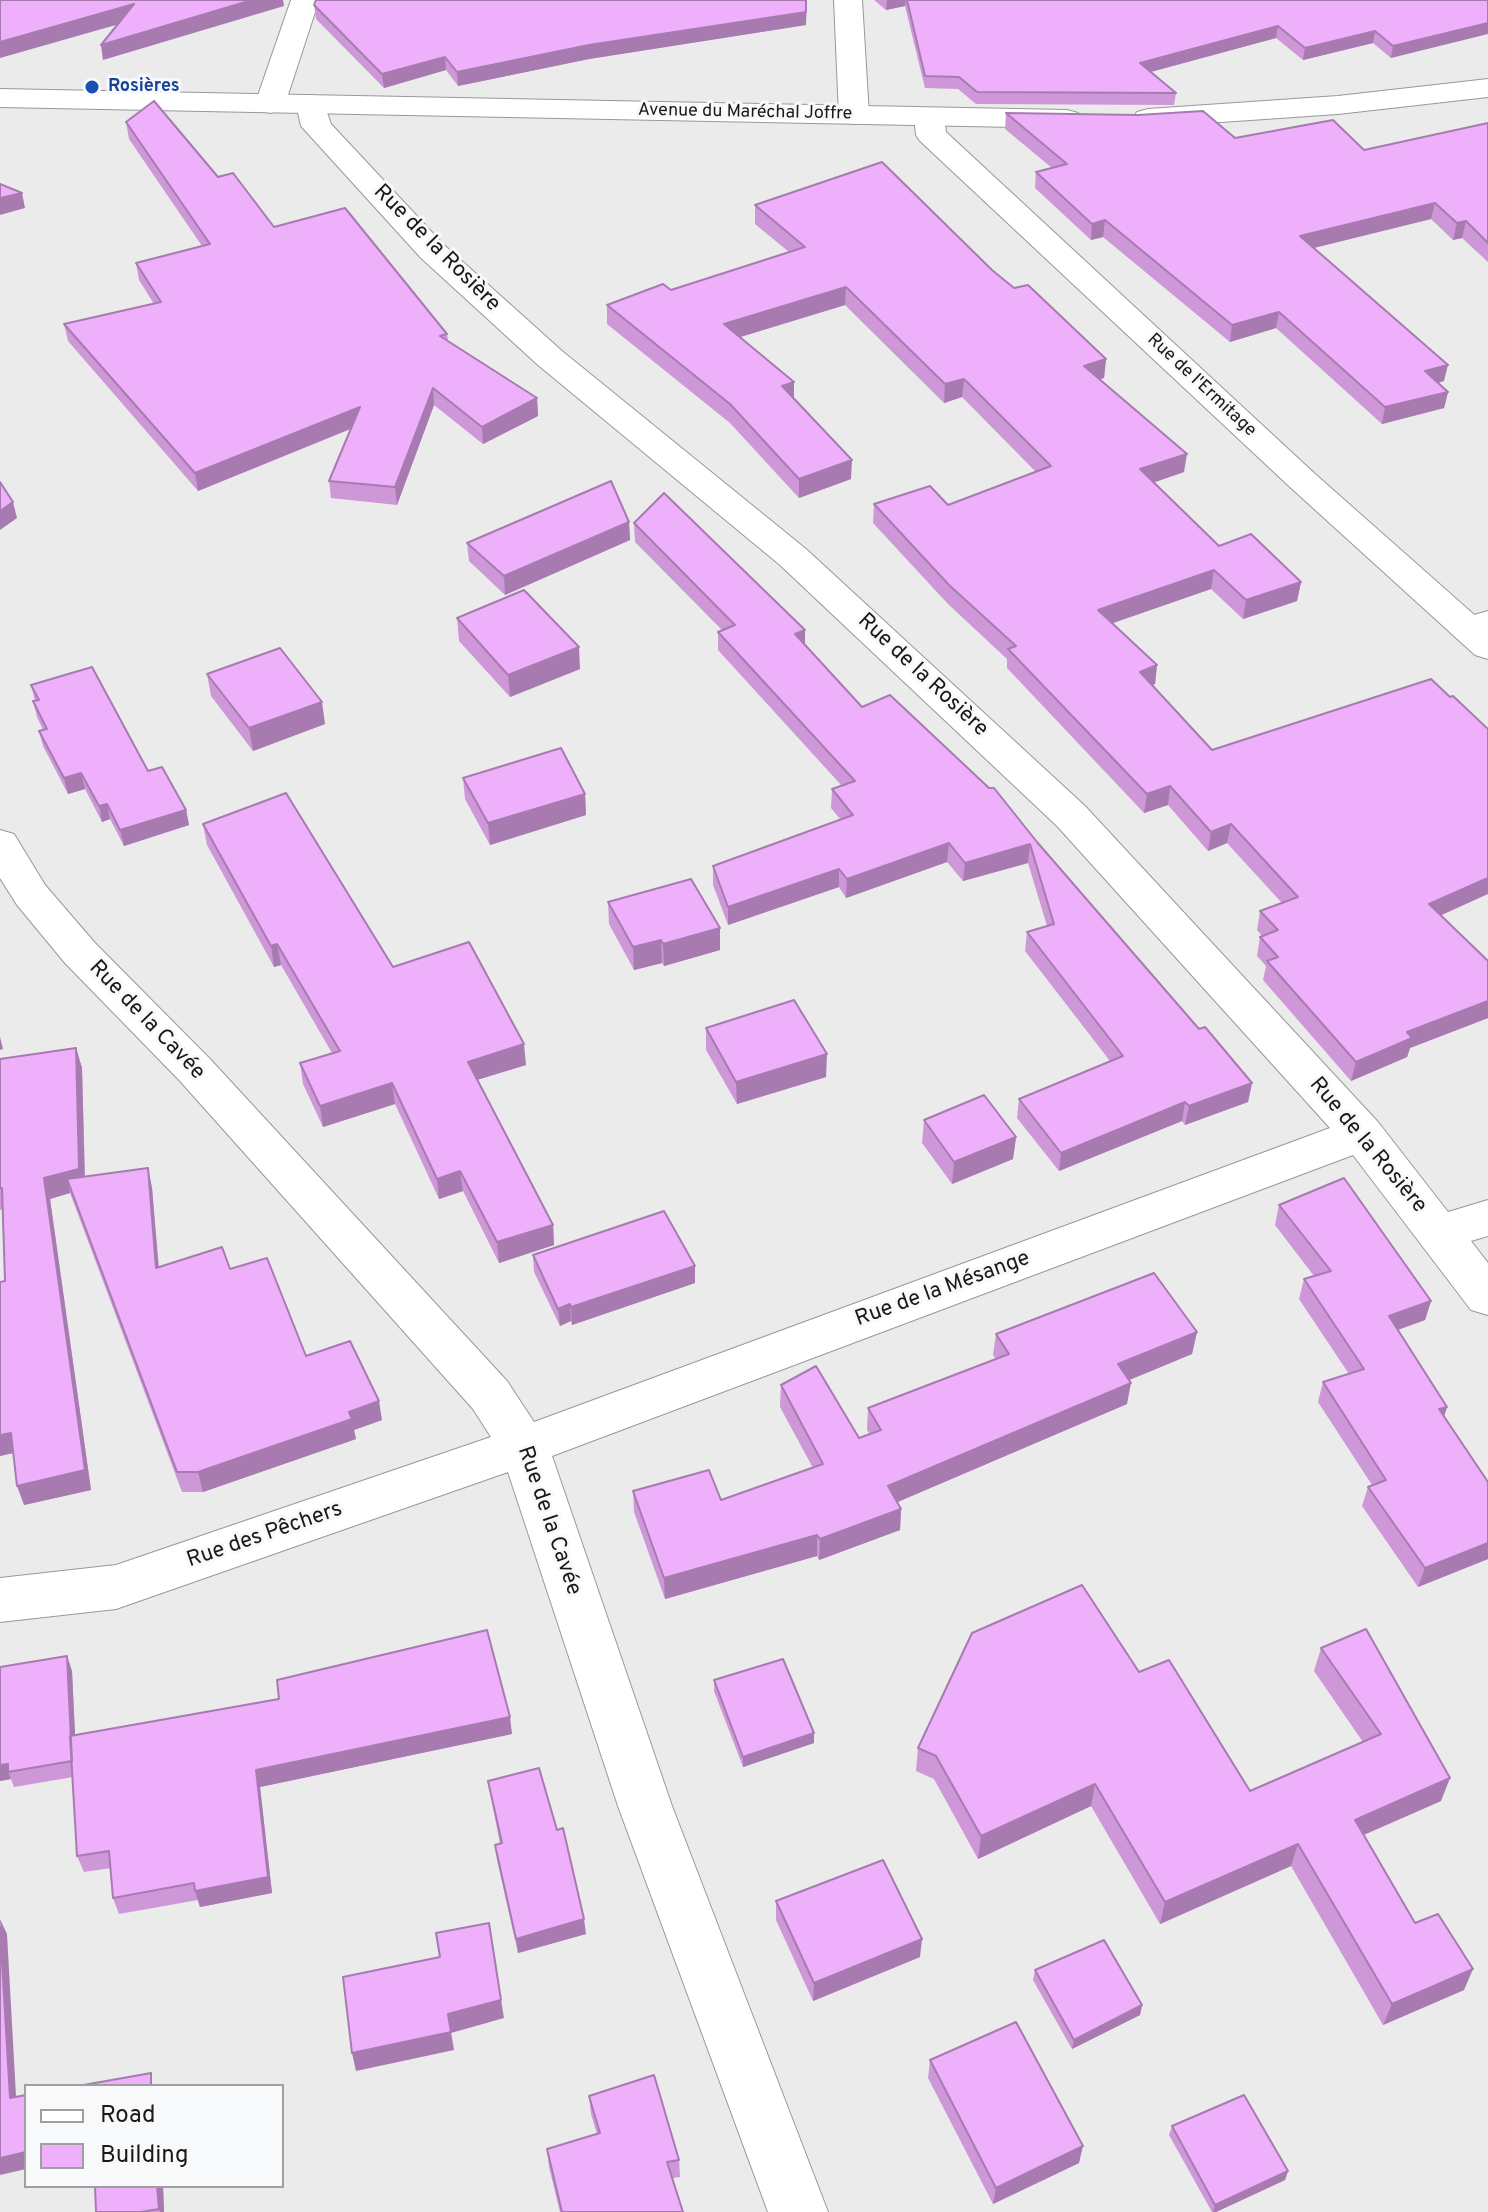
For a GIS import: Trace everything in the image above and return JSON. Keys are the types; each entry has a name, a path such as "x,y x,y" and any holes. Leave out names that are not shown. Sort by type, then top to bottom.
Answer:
{"street":[{"path":"270,104 305,0"},
{"path":"848,0 854,115"},
{"name":"Avenue du Maréchal Joffre","path":"0,98 1107,119 1262,112 1488,88"},
{"name":"Rue de la Rosière","path":"311,104 316,126 432,251 550,358 793,557 1071,816 1362,1134 1488,1297"},
{"name":"Rue de l'Ermitage","path":"929,117 931,135 1302,480 1480,631"},
{"name":"Rue de la Cavée","path":"0,844 31,895 80,953 195,1070 490,1395 524,1446 645,1806 798,2212"},
{"name":"Rue de la Mésange","path":"524,1446 1362,1134"},
{"path":"1437,1233 1488,1218"},
{"name":"Rue des Pêchers","path":"0,1600 116,1587 524,1446"}],"building":[{"path":"0,0 252,0 101,45 134,4 0,42"},
{"path":"316,0 806,0 806,12 589,45 457,72 445,57 382,74 314,5"},
{"path":"907,0 1488,0 1488,23 1393,46 1375,31 1305,48 1278,26 1140,63 1176,93 977,92 959,77 925,76"},
{"path":"154,101 218,177 233,173 274,227 345,208 447,334 440,336 537,398 482,427 433,388 395,487 329,481 360,407 195,473 64,324 161,302 136,263 210,244 126,122"},
{"path":"1203,111 1235,138 1333,120 1364,150 1488,123 1488,243 1466,221 1457,223 1435,203 1300,236 1448,365 1425,371 1448,392 1385,407 1279,312 1232,325 1105,220 1092,224 1036,172 1067,164 1006,113 1138,115"},
{"path":"882,162 992,270 1014,288 1028,285 1106,359 1084,366 1187,454 1140,469 1219,546 1251,534 1301,582 1246,600 1214,570 1098,610 1157,665 1140,672 1212,750 1431,679 1488,729 1488,878 1429,904 1488,961 1488,1001 1407,1032 1412,1038 1356,1062 1267,961 1278,957 1260,937 1278,930 1260,911 1298,897 1231,824 1211,832 1170,786 1147,794 1008,649 1016,646 949,585 874,504 930,486 948,505 1051,466 964,379 945,384 846,287 724,324 794,382 782,386 852,460 799,479 730,404 607,305 663,284 671,290 805,247 755,205"},
{"path":"0,184 22,193 0,198"},
{"path":"611,481 629,522 504,576 467,543"},
{"path":"0,482 13,502 0,511"},
{"path":"664,493 805,630 795,634 862,707 890,695 989,788 994,788 1199,1029 1205,1027 1252,1083 1189,1106 1185,1102 1061,1153 1019,1099 1123,1056 1027,932 1054,924 1030,844 965,863 949,843 847,879 839,869 728,907 713,866 853,815 832,789 855,781 718,632 735,625 634,523"},
{"path":"524,590 579,647 508,675 457,618"},
{"path":"280,648 322,702 249,728 207,674"},
{"path":"92,667 148,771 162,767 186,810 120,830 107,804 99,806 81,773 64,778 39,731 47,729 33,701 39,700 31,685"},
{"path":"561,748 585,794 488,823 463,778"},
{"path":"286,793 393,967 469,942 524,1044 468,1062 553,1225 497,1242 460,1171 437,1179 392,1083 320,1106 300,1063 340,1051 277,944 271,946 203,824"},
{"path":"691,879 720,928 663,944 661,940 633,947 608,902"},
{"path":"794,1000 827,1054 736,1082 706,1028"},
{"path":"76,1048 79,1169 44,1178 85,1470 17,1486 11,1433 0,1435 0,1282 5,1281 0,1188 0,1059"},
{"path":"984,1095 1016,1137 954,1162 924,1120"},
{"path":"148,1168 156,1268 222,1247 230,1269 267,1258 306,1356 350,1341 379,1401 349,1412 352,1419 198,1472 177,1472 67,1179"},
{"path":"1344,1178 1431,1301 1389,1316 1447,1407 1439,1409 1488,1482 1488,1543 1425,1568 1368,1487 1386,1480 1323,1382 1364,1369 1304,1279 1331,1271 1279,1205"},
{"path":"664,1211 695,1266 558,1309 533,1255"},
{"path":"1154,1273 1197,1332 1118,1364 1131,1383 888,1486 901,1509 820,1539 817,1535 664,1578 633,1491 709,1470 721,1500 823,1464 781,1385 816,1366 859,1438 881,1430 868,1408 1009,1354 996,1334"},
{"path":"1082,1585 1139,1672 1169,1660 1250,1791 1381,1734 1321,1648 1366,1629 1450,1778 1355,1820 1415,1923 1438,1914 1473,1969 1392,2004 1298,1844 1165,1902 1095,1784 981,1836 936,1756 918,1748 972,1633"},
{"path":"487,1630 510,1717 256,1770 268,1877 195,1891 194,1883 113,1898 109,1851 77,1856 70,1736 279,1699 277,1680"},
{"path":"67,1656 72,1761 8,1772 8,1764 0,1765 0,1667"},
{"path":"783,1659 814,1733 743,1757 714,1680"},
{"path":"539,1768 557,1830 563,1828 584,1919 516,1939 495,1845 502,1843 488,1781"},
{"path":"883,1860 922,1939 814,1983 776,1901"},
{"path":"489,1923 501,2000 448,2014 451,2032 352,2053 343,1977 440,1957 436,1933"},
{"path":"0,1927 10,2098 24,2095 24,2152 0,2158"},
{"path":"1104,1940 1142,2005 1074,2040 1035,1970"},
{"path":"1016,2022 1083,2146 996,2188 930,2060"},
{"path":"151,2073 151,2084 89,2084"},
{"path":"654,2075 679,2160 667,2162 683,2212 562,2212 547,2149 600,2133 589,2096"},
{"path":"1244,2095 1288,2171 1215,2205 1172,2126"},
{"path":"95,2188 157,2188 159,2209 96,2212"}],"place":[{"name":"Rosières","path":"92,87"}]}
